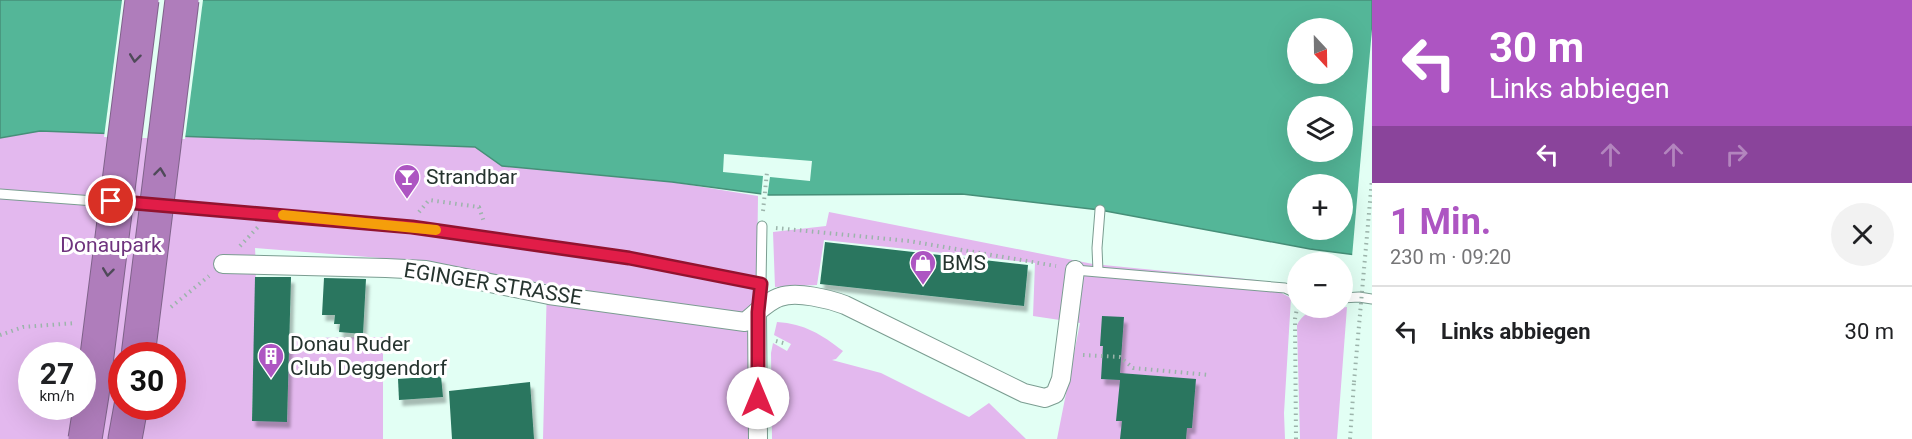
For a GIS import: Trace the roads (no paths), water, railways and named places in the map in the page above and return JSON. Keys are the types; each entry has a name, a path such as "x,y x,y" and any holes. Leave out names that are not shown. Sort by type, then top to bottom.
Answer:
{"highway":[{"path":"85,439 94,384 142,0"},
{"path":"140,342 182,0"},
{"path":"125,439 128,420"}],"street":[{"name":"EGINGER STRASSE","path":"223,264 426,270 549,295 745,322 780,297 807,296 830,299 1024,393 1045,398 1055,394 1061,379 1075,270"},
{"path":"758,312 758,439"}],"lane":[{"path":"0,194 412,227 629,258 761,284"},
{"path":"1098,272 1100,210"},
{"path":"758,312 762,226"},
{"path":"1075,270 1287,289"},
{"path":"1353,297 1372,299"}],"place":[{"name":"Strandbar","path":"407,200"},
{"name":"BMS","path":"923,286"},
{"name":"Donau Ruder Club Deggendorf","path":"271,379"}],"park label":[{"name":"Donaupark","path":"111,245"}]}
